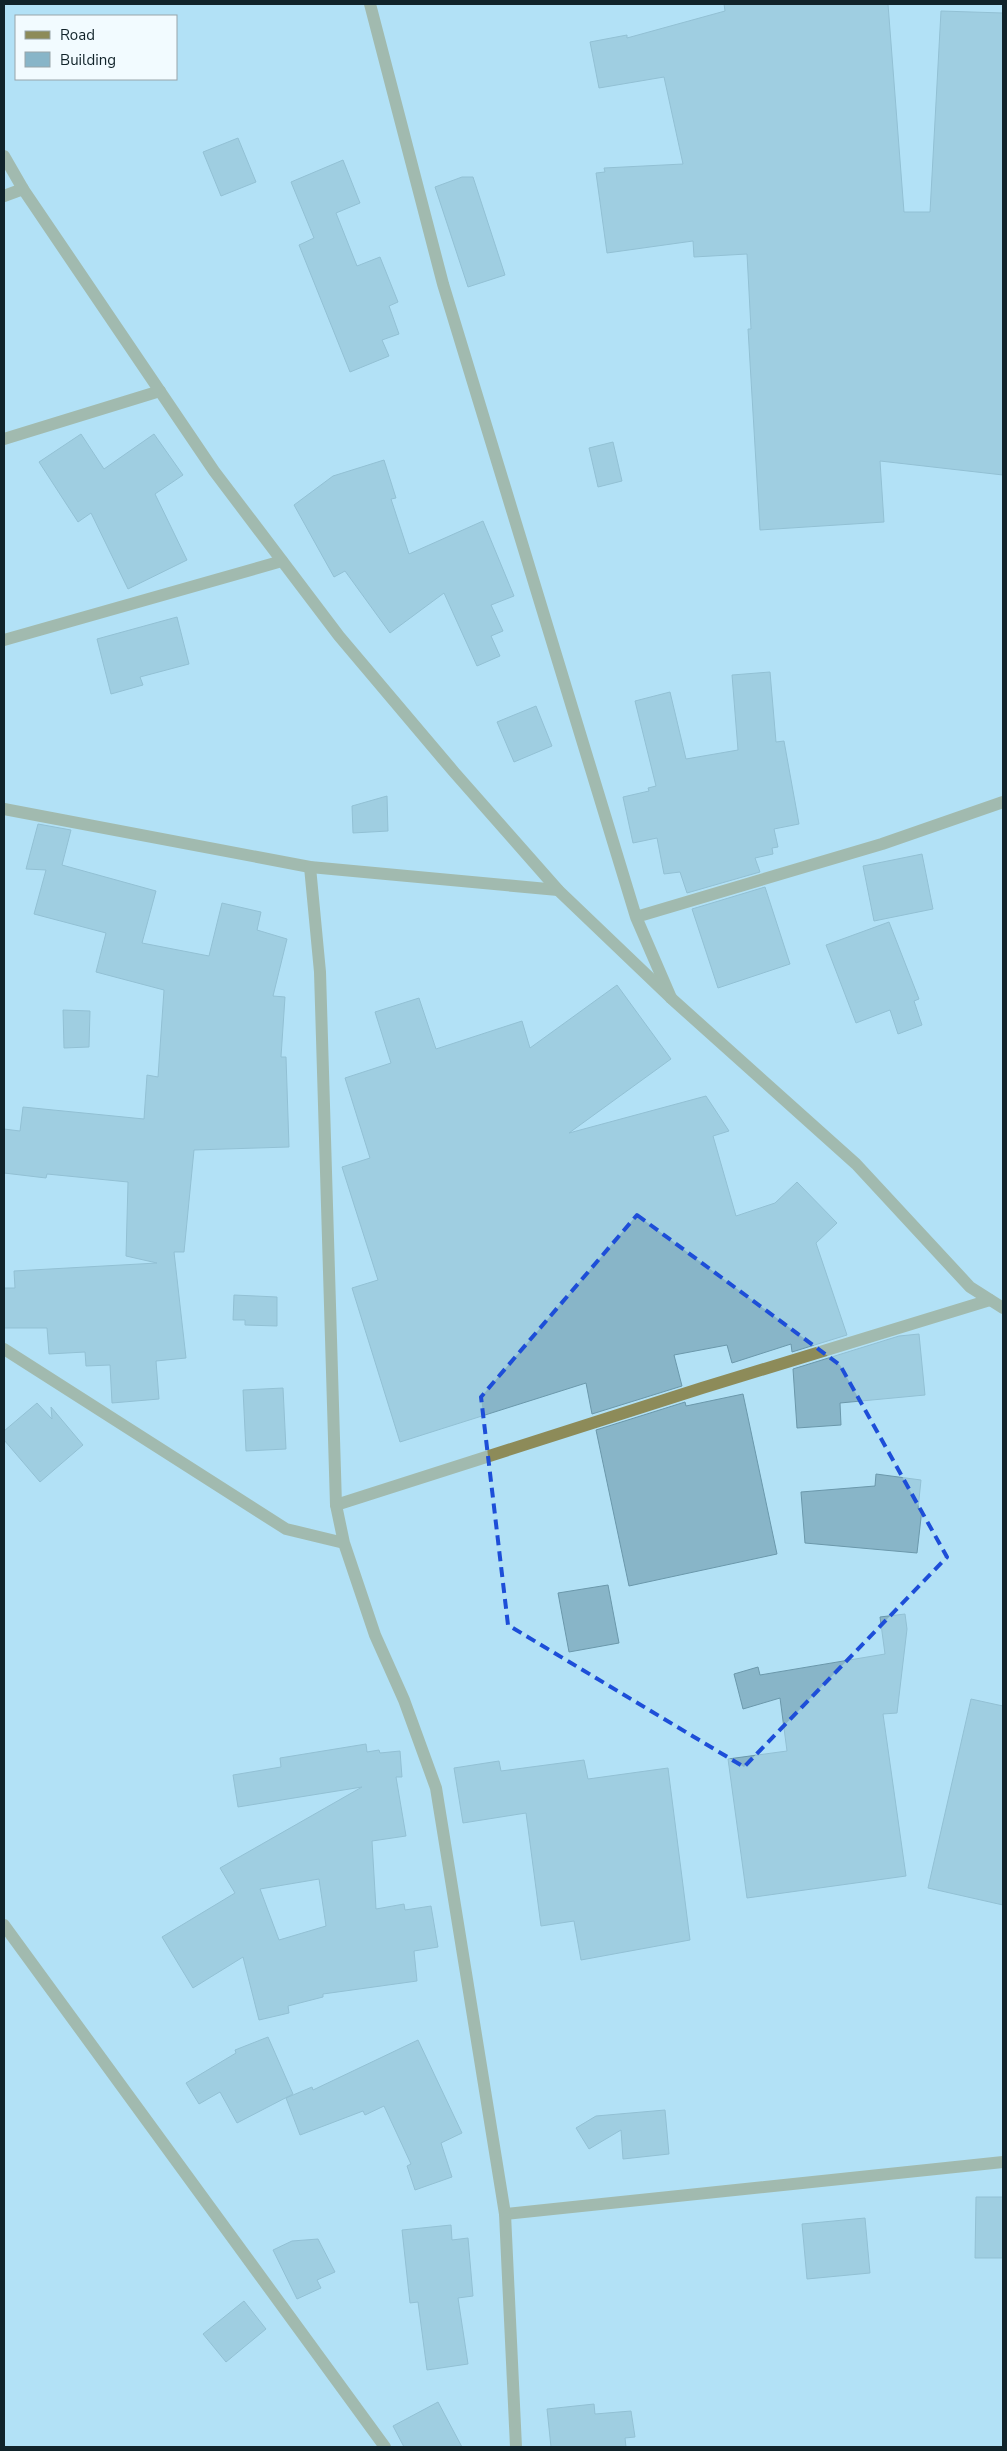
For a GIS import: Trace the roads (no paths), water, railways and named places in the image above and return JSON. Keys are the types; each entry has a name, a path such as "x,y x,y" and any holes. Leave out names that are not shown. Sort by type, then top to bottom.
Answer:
{"street":[{"path":"370,4 443,284 636,917 672,999"},
{"path":"4,156 24,190 214,471 338,636 448,765 558,890 672,999 856,1164 970,1287 1003,1308"},
{"path":"4,196 24,190"},
{"path":"4,439 160,391"},
{"path":"4,640 282,561"},
{"path":"636,917 882,844 1003,802"},
{"path":"4,808 310,867 558,890"},
{"path":"310,867 320,972 336,1505 344,1543 375,1635 404,1700 436,1788 505,2214 516,2447"},
{"path":"336,1505 692,1391 990,1300"},
{"path":"4,1350 286,1529 344,1543"},
{"path":"4,1925 385,2447"},
{"path":"505,2214 1003,2162"}]}
